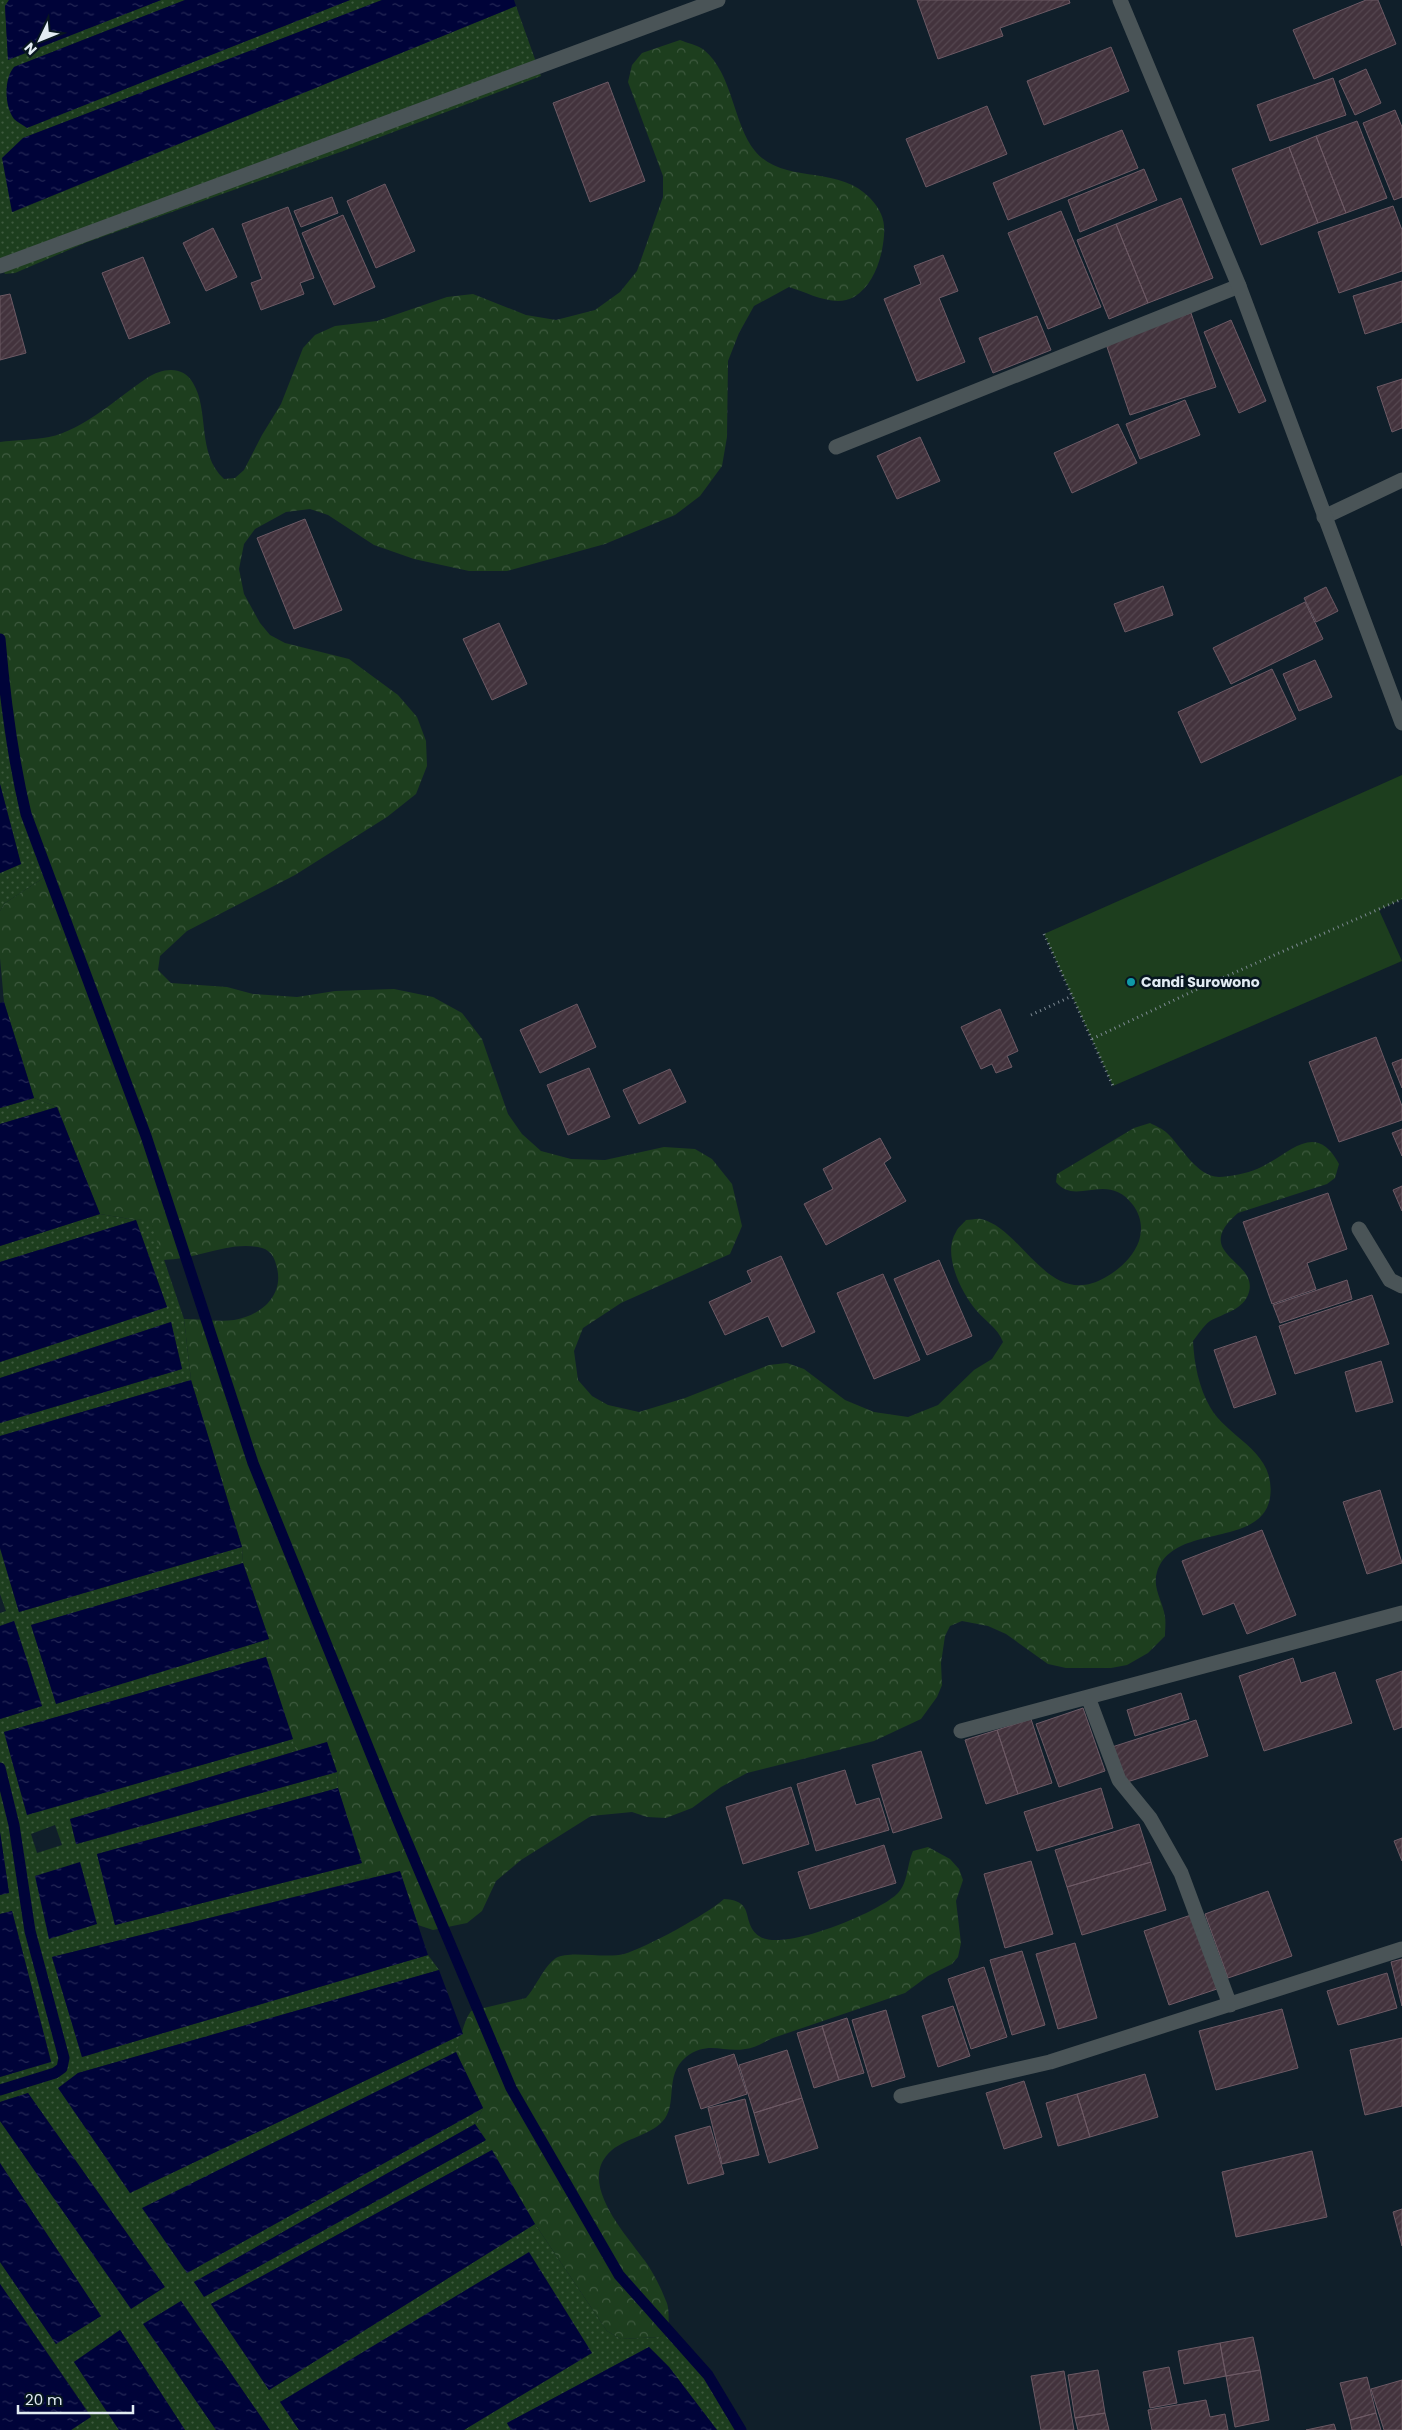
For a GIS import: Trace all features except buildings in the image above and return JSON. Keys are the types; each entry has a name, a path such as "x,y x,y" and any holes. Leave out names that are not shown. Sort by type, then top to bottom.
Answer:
{"street":[{"path":"0,266 718,0"},
{"path":"1120,0 1239,286 1402,723"},
{"path":"836,447 1239,286"},
{"path":"1324,517 1402,480"},
{"path":"1359,1229 1390,1280 1402,1286"},
{"path":"961,1731 1402,1613"},
{"path":"1088,1697 1119,1780 1150,1818 1182,1873 1230,2004"},
{"path":"902,2096 1050,2062 1402,1949"}],"path":[{"path":"1092,1039 1204,986 1402,898"},
{"path":"1044,934 1113,1086"},
{"path":"1031,1014 1072,996"}],"green space":[{"path":"0,0 9,0 5,6 8,59 161,0 185,0 14,67 27,127 350,0 382,0 23,138 13,212 516,6 541,76 346,150 85,243 15,273 5,274 0,264"},
{"path":"680,40 702,48 714,60 727,85 748,140 755,151 767,161 780,168 795,172 842,181 857,188 870,198 879,210 884,222 882,250 876,271 860,293 846,300 830,300 789,287 754,306 739,333 728,361 727,437 722,466 700,496 675,515 605,544 507,571 469,571 414,559 374,545 328,515 310,509 286,512 255,529 244,544 239,569 244,594 260,623 270,635 285,643 349,659 398,695 417,717 426,741 427,766 416,794 387,817 295,875 187,931 160,956 158,970 171,983 227,987 253,994 297,997 335,991 394,989 433,997 462,1013 482,1039 508,1114 522,1134 541,1151 571,1159 605,1160 664,1147 695,1149 712,1159 732,1184 742,1226 730,1254 621,1303 583,1328 574,1351 578,1380 592,1396 608,1405 639,1412 685,1398 769,1365 787,1363 804,1369 845,1400 874,1412 908,1417 938,1405 974,1370 992,1359 1003,1342 994,1328 970,1302 959,1283 952,1262 951,1251 952,1241 958,1229 966,1220 978,1219 996,1226 1011,1237 1052,1276 1068,1284 1086,1285 1106,1277 1126,1262 1139,1241 1141,1231 1138,1213 1123,1195 1113,1190 1073,1191 1064,1189 1056,1182 1057,1174 1134,1128 1150,1123 1161,1129 1173,1139 1190,1160 1203,1172 1219,1177 1233,1176 1253,1170 1301,1144 1311,1142 1320,1144 1330,1150 1339,1164 1335,1178 1327,1184 1238,1213 1225,1227 1221,1238 1223,1248 1244,1272 1249,1281 1249,1292 1243,1303 1210,1321 1193,1341 1196,1367 1200,1384 1210,1407 1218,1418 1259,1457 1266,1468 1270,1482 1270,1498 1263,1514 1251,1524 1235,1531 1197,1540 1180,1547 1166,1557 1157,1572 1156,1578 1165,1617 1165,1636 1148,1653 1127,1665 1111,1668 1066,1668 1048,1664 1006,1634 988,1626 962,1621 950,1626 945,1636 941,1663 942,1685 937,1697 921,1719 874,1741 747,1773 721,1787 692,1808 666,1818 647,1817 632,1812 591,1816 521,1860 496,1881 482,1911 467,1923 433,1930 418,1925 400,1872 366,1879 338,1788 337,1772 327,1742 296,1751 266,1657 269,1639 243,1563 242,1547 191,1380 184,1319 234,1320 244,1318 261,1309 268,1303 277,1287 277,1268 274,1259 271,1253 265,1249 237,1246 188,1257 163,1260 150,1219 136,1220 100,1214 57,1107 34,1098 4,1002 0,958 0,911 5,903 48,875 33,833 22,792 5,707 0,705 0,442 49,437 75,428 153,375 166,370 172,370 184,373 189,377 198,394 206,445 215,469 224,479 235,478 244,470 281,404 303,348 315,335 335,326 377,321 447,297 473,294 526,315 556,320 595,310 620,292 637,271 663,197 663,176 628,82 632,65 642,53"},
{"path":"0,705 5,707 22,792 33,833 48,875 5,903 0,911 0,873 21,864 0,784"},
{"path":"1402,775 1402,899 1379,910 1402,961 1113,1086 1044,934"},
{"path":"34,1098 57,1107 0,1124 0,1108"},
{"path":"100,1214 136,1220 0,1262 0,1246"},
{"path":"150,1218 184,1319 191,1380 0,1436 0,1423 182,1369 171,1322 0,1378 0,1362 167,1307 136,1220"},
{"path":"242,1547 243,1563 31,1625 56,1703 269,1639 266,1657 4,1732 27,1814 293,1739 296,1751 70,1819 77,1844 337,1772 338,1788 97,1854 115,1925 362,1863 366,1879 52,1957 82,2057 428,1955 439,1970 78,2073 59,2088 130,2193 463,2034 456,2052 187,2273 483,2108 475,2124 194,2282 205,2296 486,2140 492,2150 211,2304 269,2390 535,2224 607,2331 621,2339 660,2337 669,2331 708,2375 741,2430 717,2430 669,2367 649,2347 507,2423 511,2430 464,2430 491,2412 280,2401 299,2430 270,2430 181,2301 144,2324 216,2430 185,2430 120,2330 74,2362 119,2430 71,2430 91,2416 0,2284 0,2262 56,2344 101,2316 0,2163 0,2121 131,2308 164,2287 28,2093 0,2102 0,2077 51,2061 12,1911 0,1914 0,1895 9,1892 0,1832 0,1719 42,1706 14,1621 0,1626 0,1613 6,1611 0,1594 0,1548 19,1612","holes":["55,1825 62,1845 37,1853 31,1834"]},
{"path":"928,1847 950,1859 959,1869 963,1880 956,1901 961,1943 958,1957 952,1964 928,1976 905,1993 773,2038 759,2045 737,2050 709,2048 694,2052 686,2057 675,2073 670,2107 662,2122 650,2131 612,2150 602,2163 599,2177 601,2192 616,2222 654,2275 667,2304 669,2316 669,2331 660,2337 621,2339 607,2331 535,2224 475,2124 483,2108 456,2052 468,2015 471,2011 526,1998 548,1966 556,1958 570,1955 607,1956 624,1954 676,1930 724,1899 741,1904 745,1908 753,1930 759,1936 771,1940 808,1935 830,1928 872,1910 898,1893 906,1879 913,1851"}],"water":[{"path":"9,0 161,0 8,60 5,6"},
{"path":"185,0 350,0 27,128 14,119 8,107 6,92 8,78 14,67"},
{"path":"382,0 514,0 516,6 12,212 2,158 23,138"},
{"path":"0,784 21,864 0,873"},
{"path":"4,1002 34,1098 0,1108 0,1003"},
{"path":"57,1107 100,1214 0,1246 0,1124"},
{"path":"136,1220 167,1307 0,1362 0,1262"},
{"path":"171,1322 182,1369 0,1423 0,1378"},
{"path":"191,1380 242,1547 19,1612 0,1548 0,1436"},
{"path":"243,1563 269,1639 56,1704 31,1625"},
{"path":"14,1621 42,1706 0,1719 0,1626"},
{"path":"266,1657 293,1739 27,1815 4,1732"},
{"path":"327,1742 337,1772 76,1844 70,1819"},
{"path":"338,1788 362,1863 115,1925 97,1854"},
{"path":"0,1832 9,1893 0,1895"},
{"path":"80,1862 97,1924 49,1939 35,1876"},
{"path":"400,1871 428,1955 82,2057 52,1957"},
{"path":"12,1911 51,2062 0,2077 0,1914"},
{"path":"439,1970 463,2034 130,2193 58,2088 78,2073"},
{"path":"456,2052 483,2108 187,2273 142,2208"},
{"path":"28,2093 165,2287 131,2309 0,2121 0,2102"},
{"path":"475,2124 486,2140 204,2297 194,2282"},
{"path":"492,2150 535,2224 269,2390 211,2304"},
{"path":"0,2163 101,2316 56,2344 0,2262"},
{"path":"529,2252 592,2353 464,2430 299,2430 280,2402"},
{"path":"0,2284 91,2417 71,2430 0,2430"},
{"path":"181,2301 270,2430 216,2430 143,2324"},
{"path":"120,2330 185,2430 119,2430 74,2362"},
{"path":"649,2347 669,2367 717,2430 511,2430 507,2423"}],"waterway":[{"path":"0,639 10,727 26,814 146,1136 253,1463 394,1811 511,2088 619,2275 708,2375 741,2430"},
{"path":"0,1768 14,1825 30,1931 64,2058 62,2068 55,2073 0,2090"}],"place":[{"name":"Candi Surowono","path":"1131,982"}]}
